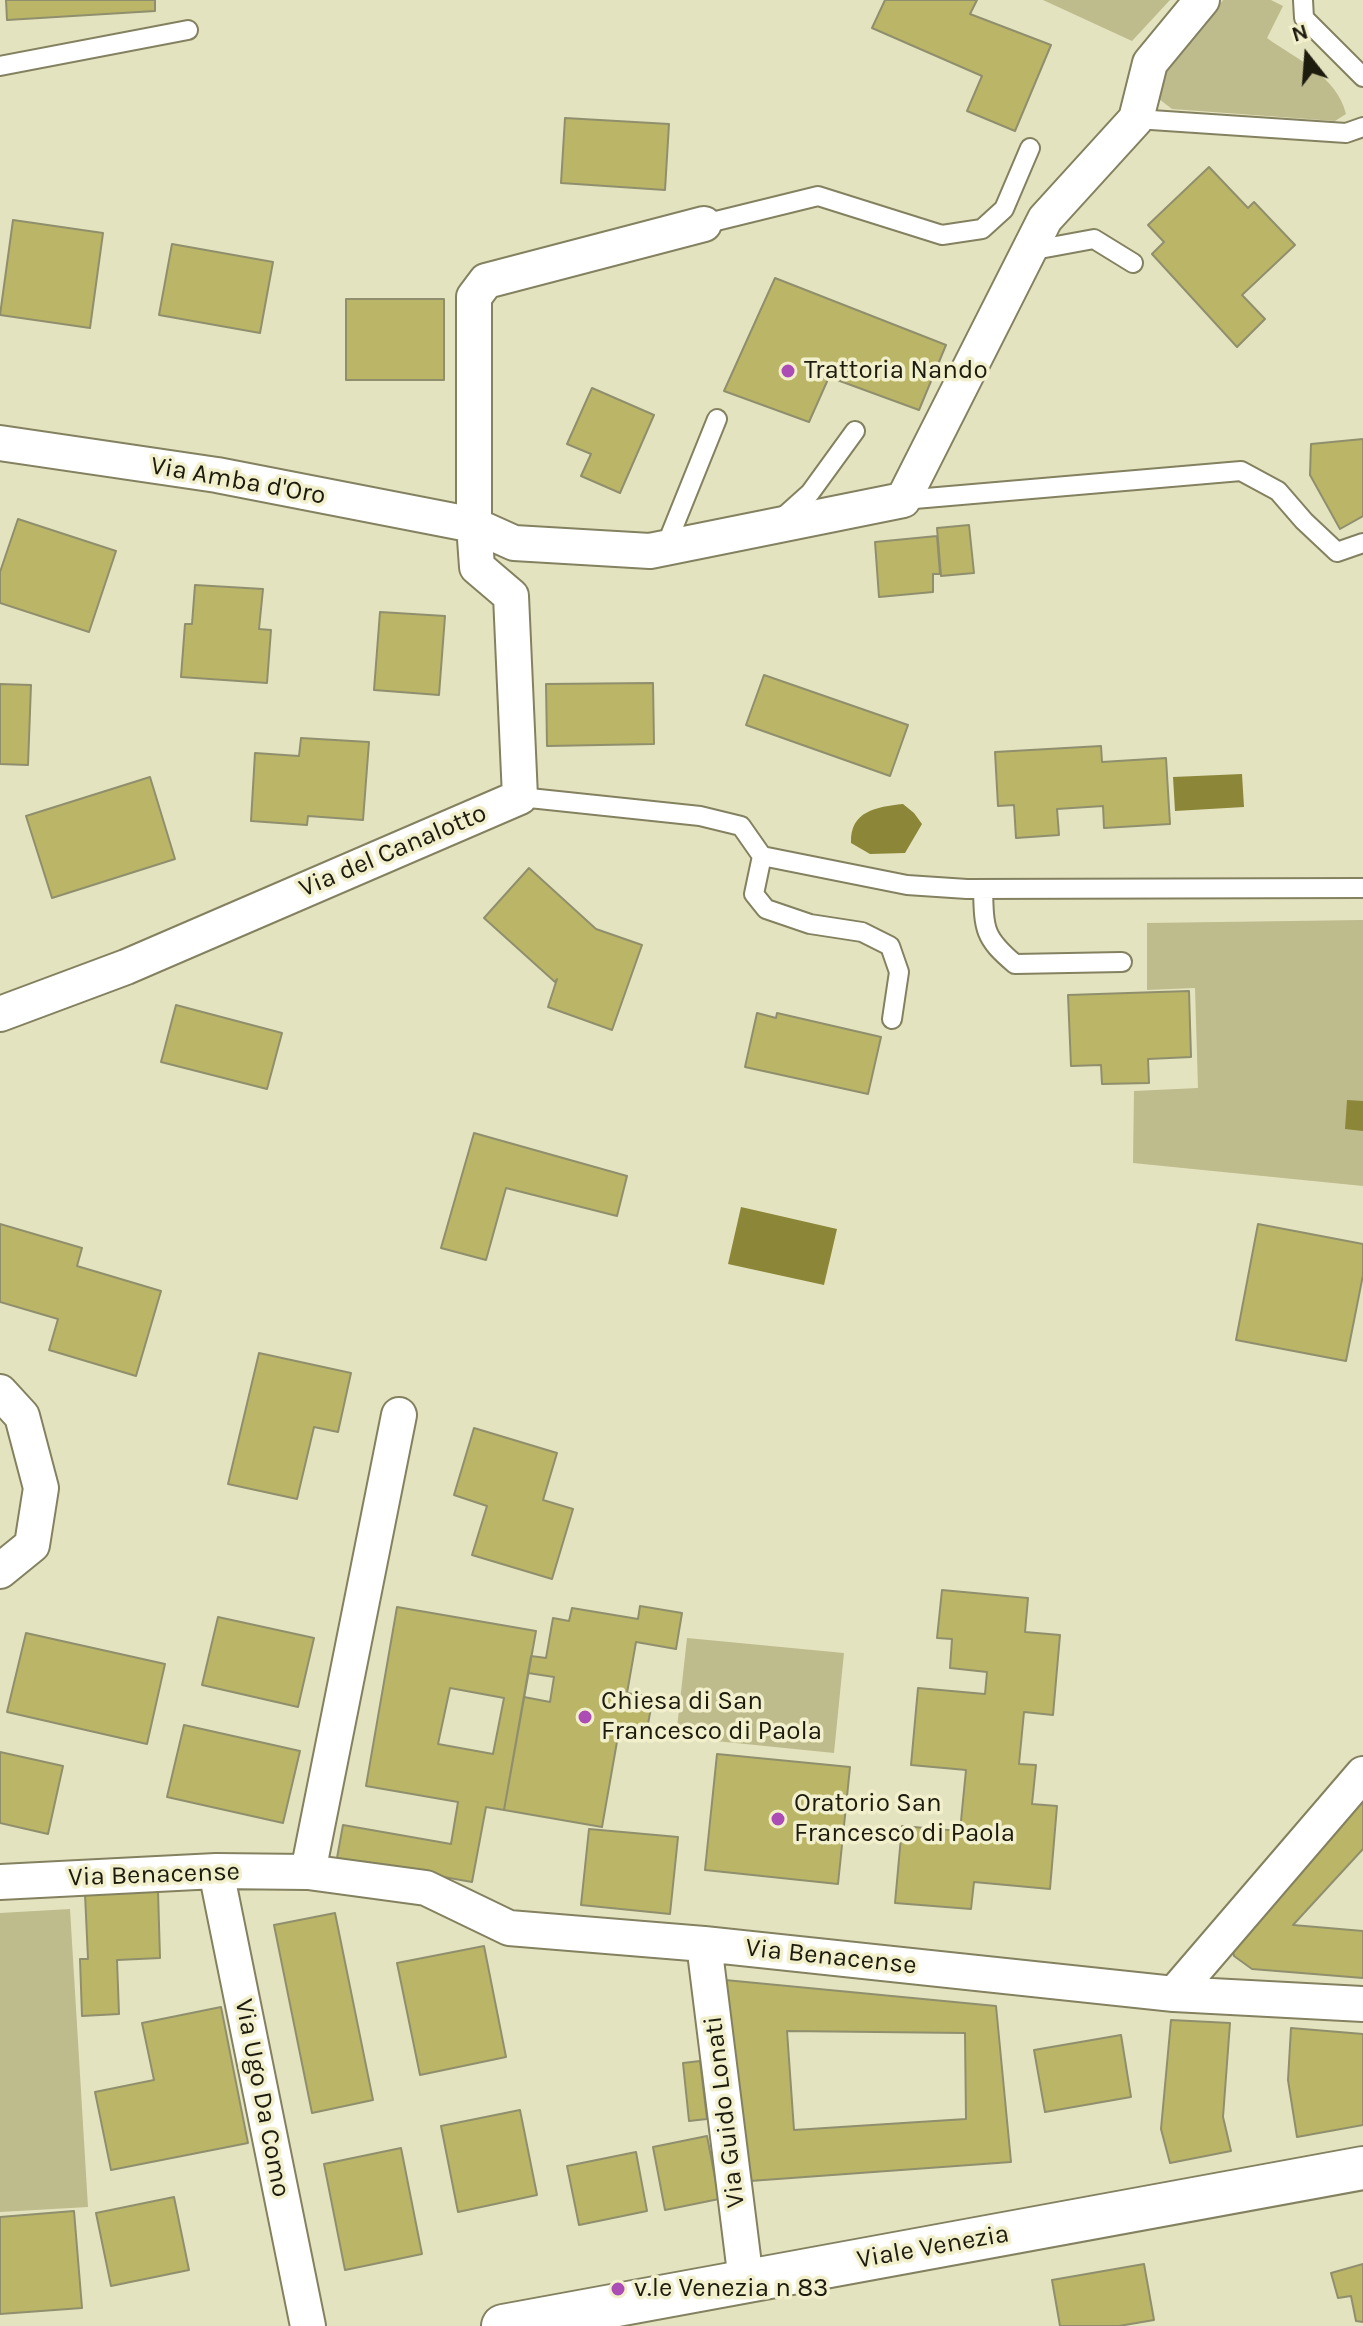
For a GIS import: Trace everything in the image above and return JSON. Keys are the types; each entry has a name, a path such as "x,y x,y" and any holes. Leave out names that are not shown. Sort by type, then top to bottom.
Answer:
{"street":[{"path":"903,500 1045,219 1136,119 1150,63 1202,0"},
{"path":"474,525 474,297 486,281 704,224"},
{"name":"Via Amba d'Oro","path":"0,443 217,475 474,525 514,543 650,551 903,500"},
{"name":"Via del Canalotto","path":"0,1014 126,967 520,797 511,596 477,567 474,525"},
{"path":"0,1392 22,1416 41,1488 32,1545 0,1571"},
{"path":"308,1872 399,1415"},
{"path":"1174,1994 1363,1774"},
{"name":"Via Benacense","path":"0,1882 216,1871 308,1872 426,1888 509,1928 704,1944 1174,1994 1363,2004"},
{"name":"Via Ugo Da Como","path":"216,1871 308,2326"},
{"name":"Via Guido Lonati","path":"704,1944 746,2281"},
{"name":"Viale Venezia","path":"503,2326 1363,2168"}],"lane":[{"path":"1303,0 1304,18 1363,77"},
{"path":"0,66 188,30"},
{"path":"1136,119 1346,133 1363,127"},
{"path":"704,224 818,196 942,235 982,229 1004,209 1030,148"},
{"path":"1029,251 1094,239 1133,263"},
{"path":"665,548 717,419"},
{"path":"773,526 810,493 855,431"},
{"path":"903,500 1241,471 1278,491 1337,552 1363,543"},
{"path":"520,797 700,816 727,822 741,826 762,856 907,885 983,889 1363,888"},
{"path":"762,856 754,894 766,909 810,924 862,932 890,946 899,972 892,1019"},
{"path":"983,889 984,915 991,944 1015,964 1122,962"}],"shaded area":[{"path":"1043,0 1170,0 1132,41"},
{"path":"1223,0 1271,0 1283,6 1267,38 1325,79 1334,89 1346,114 1335,121 1172,109 1159,99 1162,77"},
{"path":"1242,774 1244,807 1175,811 1173,777"},
{"path":"903,804 922,824 905,853 870,854 851,843 852,832 860,817 874,809"},
{"path":"1363,920 1363,1186 1133,1163 1134,1091 1198,1088 1195,988 1147,990 1147,923"},
{"path":"1347,1100 1363,1101 1363,1131 1345,1129"},
{"path":"741,1207 837,1229 824,1285 728,1264"},
{"path":"687,1638 844,1653 834,1753 676,1737"},
{"path":"70,1909 88,2207 0,2212 0,1913"}],"building":[{"path":"6,0 155,0 155,11 7,20"},
{"path":"885,0 977,0 970,14 1051,45 1015,131 967,111 982,76 872,28"},
{"path":"565,118 669,124 665,190 561,183"},
{"path":"1209,167 1248,208 1254,202 1295,245 1242,295 1265,319 1237,347 1152,254 1164,242 1148,225"},
{"path":"13,220 103,233 90,328 0,315"},
{"path":"172,244 273,262 260,333 159,315"},
{"path":"775,278 946,345 919,410 829,377 809,422 724,391"},
{"path":"346,299 444,299 444,380 346,380"},
{"path":"592,388 654,415 620,493 581,476 591,454 567,444"},
{"path":"1363,439 1363,516 1340,529 1310,475 1311,444"},
{"path":"18,519 116,551 89,632 0,603 0,572"},
{"path":"969,525 974,573 941,576 937,528"},
{"path":"937,536 940,574 933,574 933,592 879,597 875,542"},
{"path":"195,585 263,589 259,629 271,630 267,683 181,677 185,624 192,624"},
{"path":"380,612 445,616 439,695 374,690"},
{"path":"764,675 908,725 890,776 746,725"},
{"path":"653,683 654,744 547,746 546,684"},
{"path":"0,684 31,685 28,765 0,764"},
{"path":"301,738 369,742 363,820 308,816 307,825 251,821 255,753 299,756"},
{"path":"1101,746 1102,762 1166,758 1170,824 1104,828 1103,806 1057,809 1059,835 1016,838 1014,805 998,806 995,752"},
{"path":"150,777 175,859 52,898 26,816"},
{"path":"529,868 596,929 642,945 612,1030 548,1007 557,979 555,982 484,918"},
{"path":"1189,991 1191,1057 1148,1059 1149,1083 1102,1084 1101,1065 1071,1066 1068,995"},
{"path":"176,1005 282,1033 267,1089 161,1062"},
{"path":"757,1013 776,1018 777,1013 881,1037 868,1094 745,1067"},
{"path":"474,1133 627,1176 617,1216 506,1188 486,1260 441,1248"},
{"path":"0,1224 82,1248 77,1266 161,1291 136,1376 49,1350 58,1319 0,1302"},
{"path":"1258,1224 1363,1244 1363,1275 1346,1361 1236,1340"},
{"path":"259,1353 351,1373 338,1432 314,1427 297,1499 228,1484"},
{"path":"474,1428 557,1453 543,1500 573,1509 552,1579 472,1555 487,1506 454,1495"},
{"path":"942,1590 1028,1598 1025,1632 1060,1635 1053,1715 1024,1712 1019,1764 1036,1765 1032,1804 1057,1806 1050,1889 974,1882 971,1909 895,1903 902,1826 960,1831 966,1770 911,1765 918,1688 985,1694 987,1672 950,1668 952,1639 937,1638"},
{"name":"Chiesa di San Francesco di Paola","path":"640,1606 682,1613 676,1649 636,1642 627,1693 653,1697 645,1740 618,1736 602,1827 504,1810 531,1656 546,1658 553,1618 569,1621 572,1608 638,1619"},
{"path":"397,1607 536,1631 504,1810 486,1807 472,1882 337,1858 343,1825 451,1844 458,1802 366,1786","holes":["450,1688 504,1698 493,1754 438,1744"]},
{"path":"218,1617 314,1638 298,1707 202,1685"},
{"path":"26,1633 165,1664 147,1744 7,1712"},
{"path":"528,1673 554,1677 550,1702 524,1697"},
{"path":"184,1725 300,1751 283,1823 167,1797"},
{"path":"0,1752 63,1766 48,1834 0,1823"},
{"name":"Oratorio San Francesco di Paola","path":"717,1754 850,1767 838,1884 705,1870"},
{"path":"1363,1798 1363,1849 1293,1925 1363,1931 1363,1978 1252,1969 1234,1956 1232,1947"},
{"path":"589,1829 678,1837 670,1914 581,1905"},
{"path":"158,1891 160,1958 117,1960 119,2014 82,2016 80,1959 88,1959 85,1894"},
{"path":"335,1913 373,2100 312,2113 274,1925"},
{"path":"484,1946 506,2057 420,2075 397,1963"},
{"path":"725,1980 996,2006 1011,2162 750,2181","holes":["787,2031 965,2033 966,2119 794,2130"]},
{"path":"221,2007 248,2143 111,2170 95,2092 154,2080 142,2023"},
{"path":"1171,2020 1230,2023 1223,2117 1231,2151 1170,2163 1161,2129"},
{"path":"1291,2028 1363,2034 1363,2125 1297,2137 1288,2080"},
{"path":"1121,2035 1131,2097 1045,2112 1034,2050"},
{"path":"700,2061 707,2119 689,2121 683,2063"},
{"path":"520,2110 537,2195 458,2212 441,2126"},
{"path":"707,2136 719,2199 665,2210 653,2147"},
{"path":"401,2148 422,2254 345,2270 324,2164"},
{"path":"636,2152 647,2211 579,2225 567,2166"},
{"path":"174,2197 189,2270 111,2286 96,2213"},
{"path":"74,2211 82,2308 0,2314 0,2217"},
{"path":"1144,2264 1154,2320 1119,2326 1060,2326 1052,2280"},
{"path":"1363,2264 1363,2322 1356,2321 1351,2296 1338,2298 1331,2273"}],"place":[{"name":"Trattoria Nando","path":"788,371"},
{"name":"Chiesa di San Francesco di Paola","path":"585,1717"},
{"name":"Oratorio San Francesco di Paola","path":"778,1819"},
{"name":"v.le Venezia n 83","path":"618,2289"}]}
